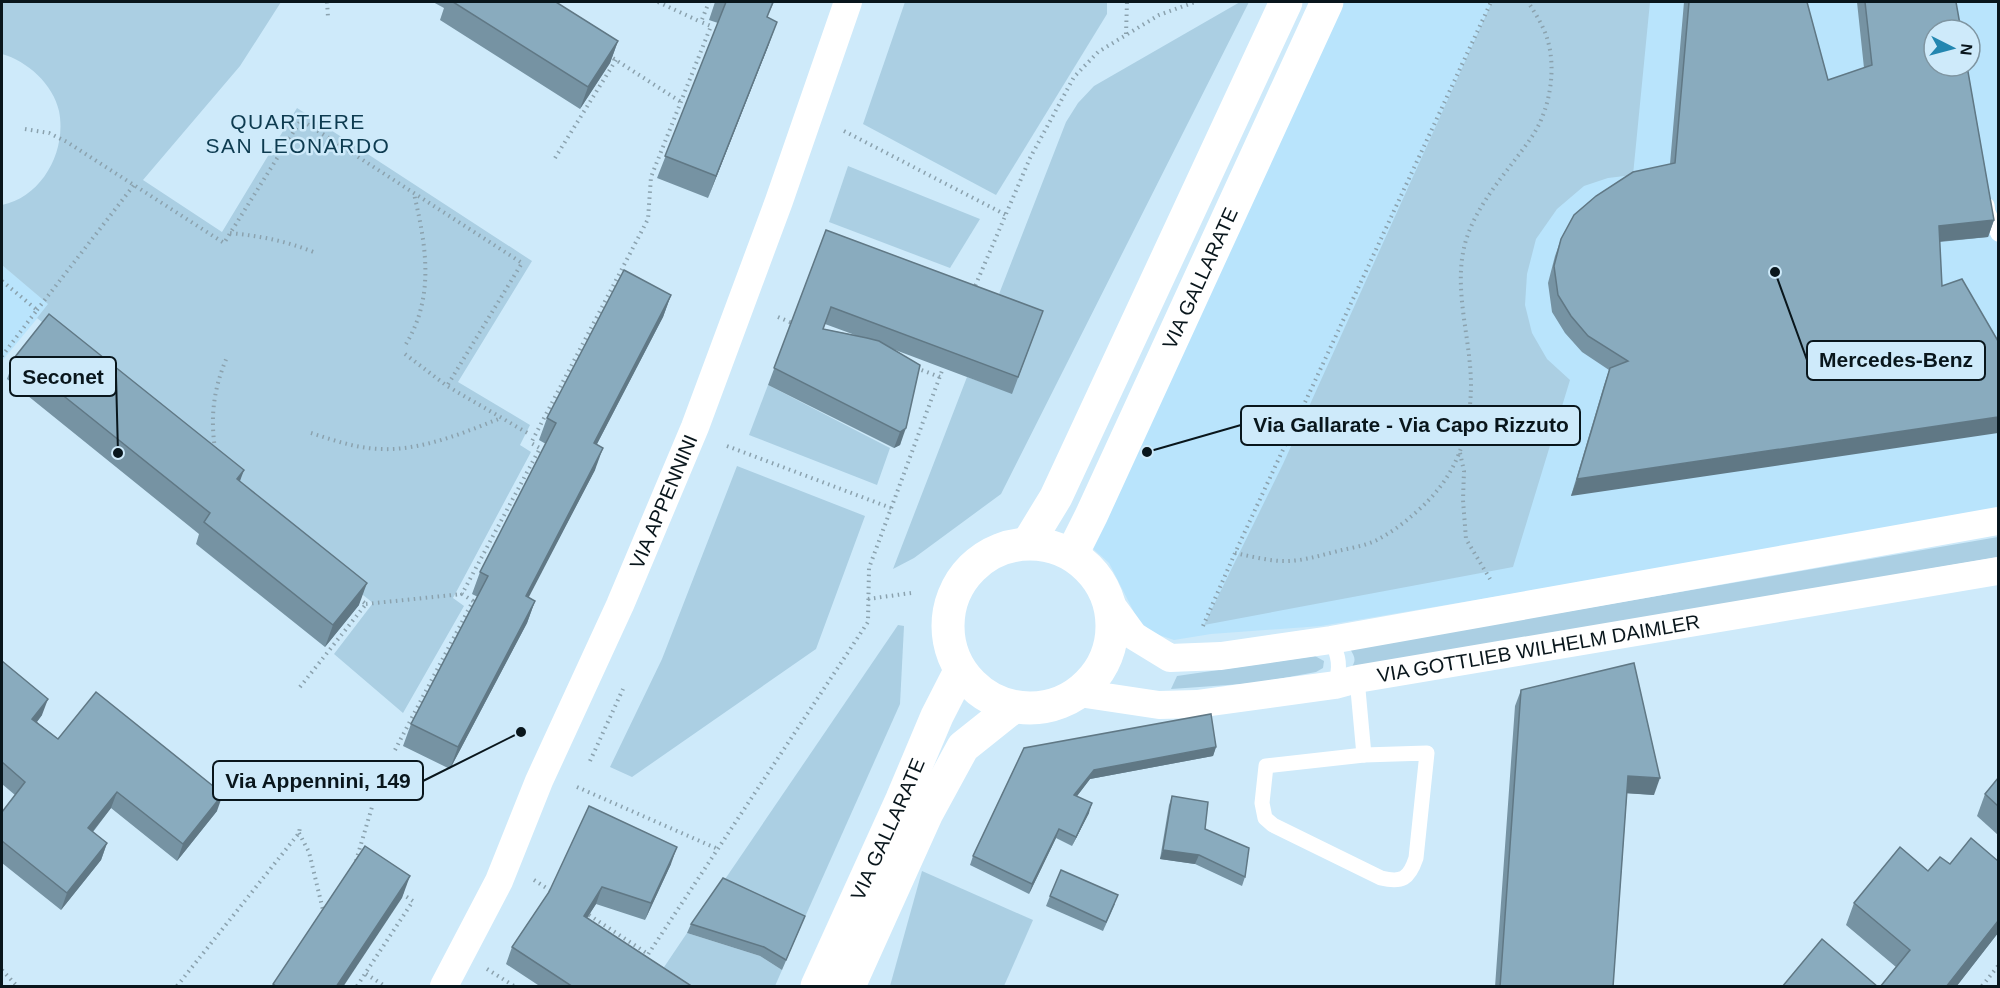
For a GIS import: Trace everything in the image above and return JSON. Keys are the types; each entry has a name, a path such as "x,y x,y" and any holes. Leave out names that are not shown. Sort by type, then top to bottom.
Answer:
{"main road":[{"name":"VIA GALLARATE","path":"1028,543 1056,497 1286,2"},
{"name":"VIA GALLARATE","path":"1072,554 1327,2"},
{"path":"1028,543 1051,545 1072,554 1096,575 1110,603 1111,641 1101,668 1079,693 1047,708 1012,708 982,695 960,672 950,648 946,622 952,597 969,569 996,550 1028,543"},
{"name":"VIA GALLARATE","path":"817,987 937,716 960,672"},
{"name":"VIA GALLARATE","path":"849,987 927,813 963,747 1012,708"}],"street":[{"name":"VIA APPENNINI","path":"444,987 499,881 539,781 620,605 695,427 760,254 849,2"},
{"path":"1110,603 1134,636 1170,658 1221,656 1330,640 1998,521"},
{"name":"VIA GOTTLIEB WILHELM DAIMLER","path":"1079,693 1159,705 1197,704 1245,698 1998,571"}],"lane":[{"path":"1984,189 1988,212 1998,234"},
{"path":"1330,640 1339,661 1339,672 1346,682 1364,755"},
{"path":"1427,753 1416,858 1412,870 1404,879 1381,878 1273,825 1265,818 1262,803 1266,766 1364,755 1427,753"}],"path":[{"path":"327,2 328,16"},
{"path":"462,594 540,448 531,443 648,219 651,177 711,26 658,2"},
{"path":"701,22 709,2"},
{"path":"1126,34 1127,2"},
{"path":"973,291 1030,158 1074,77 1098,52 1126,34 1159,15 1195,2"},
{"path":"1200,632 1491,2"},
{"path":"1235,553 1279,561 1303,561 1376,541 1403,524 1432,498 1449,476 1460,452 1469,418 1471,385 1461,285 1461,263 1467,237 1480,206 1533,136 1544,114 1552,75 1547,38 1528,2"},
{"path":"606,54 681,102"},
{"path":"555,158 616,60"},
{"path":"25,129 49,133 67,142 224,243 301,120 522,263 447,386"},
{"path":"844,131 1006,215"},
{"path":"2,356 134,185"},
{"path":"406,344 418,321 426,272 423,235 413,193"},
{"path":"230,233 264,236 316,253"},
{"path":"2,281 37,310"},
{"path":"778,317 792,322"},
{"path":"405,354 447,386 531,435"},
{"path":"215,452 213,408 217,381 227,357"},
{"path":"908,365 940,377"},
{"path":"643,963 868,622 869,568 944,368"},
{"path":"311,433 348,445 381,450 420,445 454,436 501,418"},
{"path":"727,446 891,508"},
{"path":"1460,452 1464,471 1462,500 1466,539 1495,587"},
{"path":"868,599 911,593"},
{"path":"357,597 366,604 462,594 473,601 395,750"},
{"path":"300,687 366,604"},
{"path":"590,761 623,689"},
{"path":"577,787 718,849"},
{"path":"356,862 372,807"},
{"path":"177,987 299,833 300,827"},
{"path":"299,833 309,852 323,910 330,901"},
{"path":"534,879 551,891"},
{"path":"357,987 413,901 394,888"},
{"path":"590,915 648,954"},
{"path":"1982,987 1998,966"},
{"path":"483,967 514,987"},
{"path":"2,970 17,987"},
{"path":"366,974 385,987"}],"shaded area":[{"path":"2,2 281,2 240,66 143,180 222,232 297,108 532,261 458,382 530,425 520,445 531,452 453,598 464,606 403,713 334,654 373,603 243,499 250,489 37,318 48,304 2,265 2,205 29,193 40,182 55,156 60,126 56,101 45,83 21,62 2,54"},
{"path":"905,2 1107,2 1107,14 996,195 863,124"},
{"path":"1240,2 1249,2 1001,494 914,558 893,569 967,377 1012,393 992,312 1066,122 1078,103 1094,86"},
{"path":"1338,2 1998,2 1998,512 1321,626 1211,634 1174,640 1153,633 1138,620 1109,563 1090,546"},
{"path":"1492,2 1650,2 1633,175 1608,178 1584,186 1557,209 1536,239 1527,274 1525,305 1532,333 1547,359 1570,380 1513,567 1204,625 1283,464"},
{"path":"848,166 980,219 950,268 829,222"},
{"path":"2,265 49,304 2,361"},
{"path":"768,385 890,448 877,485 749,435"},
{"path":"737,466 865,516 816,649 632,777 610,767 662,659"},
{"path":"1998,537 1998,557 1350,669 1354,664 1354,659 1350,649"},
{"path":"898,625 904,626 900,704 801,926 719,888"},
{"path":"1315,656 1324,661 1323,668 1316,672 1256,683 1171,689 1177,676"},
{"path":"922,871 1033,920 1004,986 890,986"},
{"path":"687,933 760,956 782,970 775,986 661,986 654,982"}],"building":[{"path":"453,2 556,2 618,41 588,87"},
{"path":"726,2 773,2 767,17 777,22 716,176 665,156"},
{"path":"1689,2 1807,2 1828,80 1872,65 1865,2 1956,2 1959,18 1922,18 1922,78 1969,78 1994,220 1939,226 1942,286 1962,279 1998,341 1998,417 1577,479 1610,368 1628,361 1588,336 1571,316 1558,295 1554,266 1561,239 1574,215 1596,196 1633,172 1675,163"},
{"path":"826,230 1043,311 1018,377 831,307 823,329 879,341 920,365 906,428 900,432 774,368"},
{"path":"624,270 671,295 594,443 603,448 526,596 535,601 458,747 411,724 488,576 480,572 556,423 547,418"},
{"path":"49,314 244,470 237,479 367,583 333,625 204,522 210,513 15,357"},
{"path":"2,661 48,699 32,719 58,739 96,692 223,794 183,844 117,792 88,828 107,843 67,893 2,841 2,812 25,782 2,762"},
{"path":"1634,663 1660,778 1628,776 1613,987 1500,987 1521,690"},
{"path":"1211,714 1216,747 1094,770 1074,795 1092,803 1076,837 1059,829 1032,884 973,856 1024,748"},
{"path":"1998,778 1998,806 1985,794"},
{"path":"1172,796 1208,802 1205,829 1249,848 1245,877 1199,855 1163,850"},
{"path":"589,806 677,847 651,903 602,887 584,916 693,987 573,987 512,947 549,892"},
{"path":"1971,838 1998,861 1998,921 1946,987 1880,987 1910,950 1854,903 1900,847 1928,871 1940,857 1950,864"},
{"path":"365,846 410,876 336,987 277,987 273,984"},
{"path":"1061,870 1118,895 1106,922 1050,896"},
{"path":"723,878 805,916 786,960 764,947 691,924"},
{"path":"1822,939 1878,987 1782,987"}],"place":[{"name":"Mercedes-Benz","path":"1775,272"},
{"name":"Via Gallarate - Via Capo Rizzuto","path":"1147,452"},
{"name":"Seconet","path":"118,453"},
{"name":"Via Appennini, 149","path":"521,732"}],"district":[{"name":"QUARTIERE SAN LEONARDO","path":"298,133"}]}
